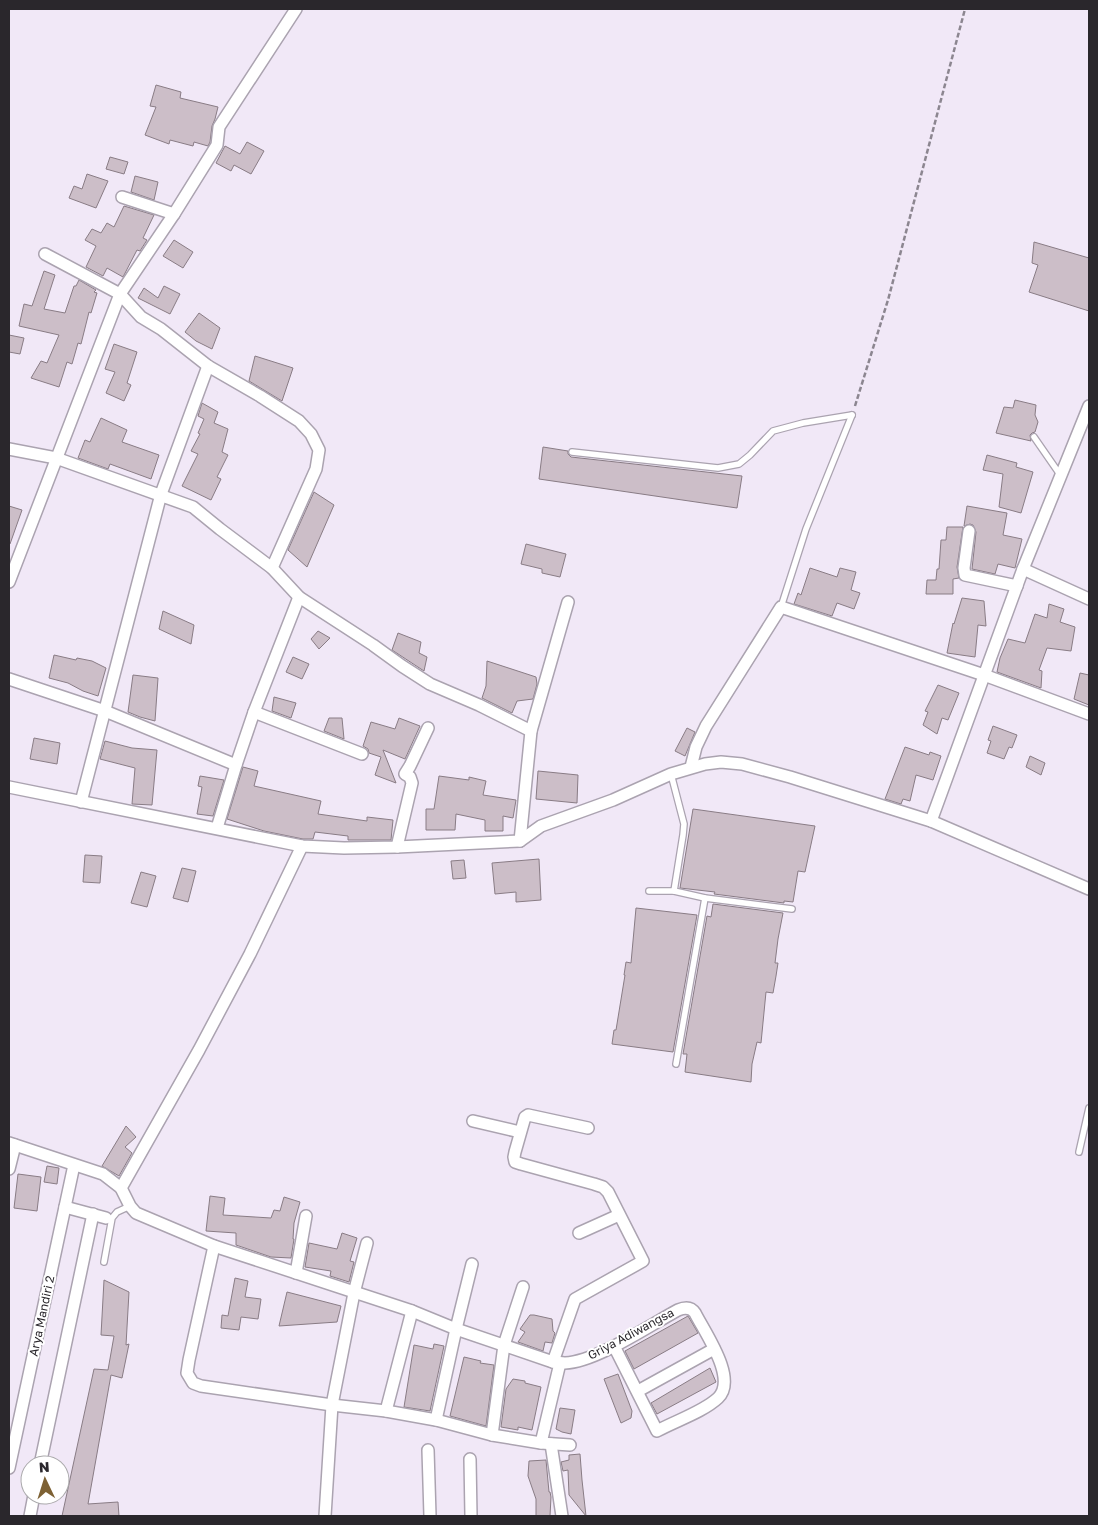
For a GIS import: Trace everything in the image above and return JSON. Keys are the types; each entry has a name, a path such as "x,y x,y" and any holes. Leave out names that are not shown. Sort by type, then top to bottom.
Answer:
{"street":[{"path":"9,582 120,294 217,146 219,127 296,9"},
{"path":"122,197 174,214"},
{"path":"46,254 120,294 141,317 161,329 208,366 299,421 311,434 319,450 316,469 272,568"},
{"path":"81,802 161,494 208,366"},
{"path":"931,821 1023,569 1089,410"},
{"path":"9,449 56,458 193,507 272,568 299,597 402,666 430,684 479,705 531,731"},
{"path":"969,531 964,568 965,575 1017,586"},
{"path":"1023,569 1089,600"},
{"path":"217,828 254,712 299,597"},
{"path":"520,840 531,731 568,602"},
{"path":"691,767 696,747 706,726 781,607 984,675 1089,714"},
{"path":"9,679 105,711 236,765"},
{"path":"254,712 362,754"},
{"path":"397,847 412,783 405,774 428,728"},
{"path":"9,787 302,846 344,848 397,847 520,840 541,826 613,800 671,774 691,767 721,762 742,764 790,777 931,821 1089,889"},
{"path":"121,1188 199,1050 250,954 302,846"},
{"path":"562,1516 546,1444 557,1362 575,1299 643,1261 608,1192 603,1187 520,1164 515,1162 514,1157 525,1117 528,1115 588,1128"},
{"path":"473,1121 520,1132"},
{"path":"9,1169 12,1144 103,1174 121,1188 130,1206"},
{"name":"Arya Mandiri 2","path":"9,1468 74,1164"},
{"name":"Griya Adiwangsa","path":"130,1206 136,1213 147,1219 214,1246 412,1311 456,1329 557,1362 565,1363 589,1358 678,1310 689,1308 693,1310 721,1364 725,1383 722,1393 717,1399 700,1410 657,1431 638,1391"},
{"path":"65,1207 106,1218"},
{"path":"42,1455 93,1214"},
{"path":"579,1233 619,1215"},
{"path":"296,1273 306,1216"},
{"path":"326,1516 329,1432 332,1405 354,1292 367,1242"},
{"path":"214,1246 187,1373 193,1383 201,1386 332,1405 386,1410 436,1420 492,1435 546,1444 570,1445"},
{"path":"436,1420 472,1264"},
{"path":"492,1435 504,1345 523,1287"},
{"path":"386,1410 412,1311"},
{"path":"614,1346 638,1391 714,1349"},
{"path":"428,1450 430,1516"},
{"path":"470,1459 471,1516"}],"lane":[{"path":"572,452 718,468 739,464 773,431 852,415"},
{"path":"781,607 806,529 852,415"},
{"path":"1034,437 1061,476"},
{"path":"671,774 684,824 674,891"},
{"path":"649,891 674,891 705,898 792,908"},
{"path":"676,1064 705,898"},
{"path":"1079,1152 1089,1108"},
{"path":"104,1262 112,1218 117,1212 130,1206"}],"path":[{"path":"852,415 888,300 965,9"}],"building":[{"path":"156,85 181,92 180,98 218,107 208,146 194,142 193,146 170,140 169,144 145,135 156,107 150,106"},
{"path":"247,142 264,151 251,174 234,165 231,171 216,163 225,146 240,154"},
{"path":"110,157 128,162 124,174 106,169"},
{"path":"87,174 108,181 96,208 69,198 74,186 82,189"},
{"path":"135,176 158,182 154,200 131,192"},
{"path":"124,206 154,215 143,238 147,240 140,251 137,250 123,277 107,268 103,276 86,267 96,246 85,240 92,229 101,233 107,223 114,227"},
{"path":"174,240 193,252 183,268 163,256"},
{"path":"1034,242 1089,258 1089,311 1029,292 1038,265 1032,263"},
{"path":"44,271 55,275 44,309 65,313 74,286 76,286 79,280 96,290 94,292 97,293 91,313 89,312 81,344 78,343 72,364 67,362 59,387 31,378 41,361 47,363 59,335 19,326 24,304 32,306"},
{"path":"164,286 180,294 170,314 138,298 144,288 158,298"},
{"path":"199,313 220,328 212,349 196,341 185,332"},
{"path":"9,335 24,338 20,354 9,352"},
{"path":"114,344 137,352 127,383 131,385 124,401 106,393 115,372 105,369"},
{"path":"255,356 293,368 282,401 249,381"},
{"path":"1015,400 1036,405 1035,415 1038,422 1035,432 1030,435 1031,441 996,433 1004,407 1013,408"},
{"path":"202,403 218,412 214,423 228,429 222,452 228,455 217,477 221,479 211,500 182,486 198,454 191,451 200,434 198,433 204,419 198,416"},
{"path":"101,418 127,430 122,442 159,455 151,479 110,464 108,469 78,458 85,440 90,442"},
{"path":"543,447 568,451 571,457 742,476 737,508 539,479"},
{"path":"987,455 1017,463 1016,467 1033,472 1021,513 999,507 1003,474 983,470"},
{"path":"314,492 334,505 307,567 288,550"},
{"path":"9,506 22,510 10,544 9,544"},
{"path":"967,506 1007,513 1003,535 1022,539 1015,568 998,564 995,574 972,569 976,532 973,525 964,526"},
{"path":"947,527 963,527 957,567 959,578 953,579 953,594 926,594 927,580 936,580 937,569 939,569 941,540 946,540"},
{"path":"526,544 566,554 560,577 542,573 542,569 521,564"},
{"path":"810,568 837,577 840,568 856,572 851,590 860,593 854,609 837,603 832,616 794,604 798,593 801,595"},
{"path":"962,598 984,601 986,626 978,625 975,657 947,653 953,623"},
{"path":"1049,604 1064,609 1060,622 1075,627 1071,651 1047,648 1039,670 1042,671 1041,688 997,672 1000,658 1008,639 1025,643 1035,614 1047,618"},
{"path":"163,611 194,625 191,644 159,629"},
{"path":"318,631 330,638 319,649 311,639"},
{"path":"398,633 421,642 419,653 427,657 424,671 392,650"},
{"path":"54,655 76,660 77,658 92,661 106,668 98,696 68,683 49,678"},
{"path":"293,657 309,664 302,679 286,672"},
{"path":"487,661 536,677 537,684 533,699 517,701 512,713 482,698 486,686"},
{"path":"1080,673 1089,675 1089,705 1074,699"},
{"path":"133,675 158,678 155,721 128,712"},
{"path":"938,685 959,693 948,720 942,718 937,734 923,725 928,712 925,711"},
{"path":"274,697 296,703 291,718 272,711"},
{"path":"329,718 342,718 344,739 324,731"},
{"path":"399,718 420,726 405,759 383,750 396,783 375,775 381,757 369,753 368,749 363,746 371,722 395,729"},
{"path":"993,726 1017,735 1012,748 1009,747 1004,759 987,753 991,741 988,740"},
{"path":"687,728 695,732 685,756 675,751"},
{"path":"34,738 60,743 57,764 30,759"},
{"path":"105,741 132,748 157,750 152,805 132,804 135,768 100,759"},
{"path":"905,747 929,755 930,752 941,756 933,780 916,775 910,801 903,799 901,804 885,799"},
{"path":"1030,756 1045,763 1041,775 1026,767"},
{"path":"243,767 258,771 254,786 321,801 318,814 367,821 367,817 393,820 391,840 348,840 348,836 315,832 313,839 303,839 264,831 227,819"},
{"path":"538,771 578,775 577,803 536,799"},
{"path":"200,776 224,780 213,816 197,814 202,787 198,786"},
{"path":"439,776 469,780 469,777 486,781 483,795 516,800 513,818 503,816 503,831 485,831 485,820 456,814 455,830 426,830 426,809 434,809"},
{"path":"693,809 815,826 805,872 798,871 793,902 784,901 784,903 680,888"},
{"path":"85,855 102,856 100,883 83,882"},
{"path":"539,859 541,900 516,902 516,892 495,894 492,863"},
{"path":"464,860 466,878 453,879 451,861"},
{"path":"182,868 196,871 188,902 173,898"},
{"path":"141,872 156,876 147,907 131,903"},
{"path":"713,904 783,913 775,963 778,963 773,993 766,992 761,1043 757,1042 752,1064 751,1082 685,1072 687,1054 683,1054 707,916 711,917"},
{"path":"636,908 697,915 673,1052 612,1044 614,1030 616,1030 626,962 631,963"},
{"path":"126,1126 136,1137 125,1147 132,1153 119,1176 102,1166"},
{"path":"47,1166 59,1168 57,1184 44,1182"},
{"path":"18,1174 41,1177 37,1211 14,1208"},
{"path":"210,1196 225,1198 223,1215 271,1218 274,1210 280,1211 284,1197 300,1202 294,1223 291,1258 271,1257 236,1245 236,1233 206,1231"},
{"path":"342,1233 357,1238 350,1261 354,1262 349,1282 330,1276 331,1271 305,1267 309,1243 337,1249"},
{"path":"235,1278 248,1281 245,1297 261,1299 258,1319 241,1317 239,1330 221,1328 222,1315 228,1316"},
{"path":"104,1280 129,1292 126,1345 129,1344 122,1378 111,1375 88,1504 118,1502 119,1516 62,1516 64,1505 70,1505 70,1479 94,1369 108,1370 114,1336 101,1335"},
{"path":"287,1292 341,1306 337,1322 279,1326"},
{"path":"530,1315 552,1319 553,1331 555,1333 552,1343 545,1342 543,1351 518,1342 525,1332 520,1329"},
{"path":"688,1316 698,1333 634,1369 625,1351"},
{"path":"434,1344 444,1346 430,1411 404,1407 414,1345 433,1349"},
{"path":"464,1357 481,1361 480,1363 494,1365 486,1426 450,1416"},
{"path":"710,1368 716,1382 657,1414 651,1403"},
{"path":"618,1374 632,1411 631,1418 621,1423 604,1379"},
{"path":"513,1379 541,1387 532,1430 518,1427 518,1430 501,1427 506,1389"},
{"path":"560,1408 575,1410 571,1434 556,1429"},
{"path":"580,1454 586,1516 569,1495 568,1470 563,1471 561,1462 569,1460 569,1455"},
{"path":"546,1460 551,1497 550,1516 536,1516 536,1499 528,1476 529,1461"}]}
